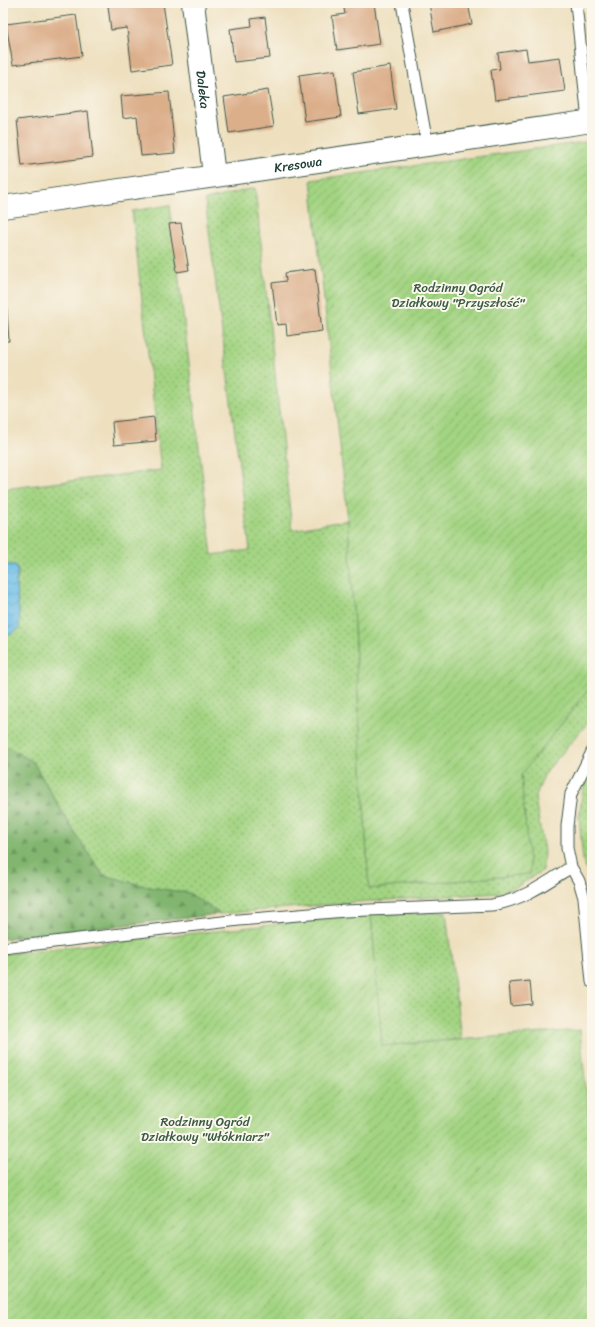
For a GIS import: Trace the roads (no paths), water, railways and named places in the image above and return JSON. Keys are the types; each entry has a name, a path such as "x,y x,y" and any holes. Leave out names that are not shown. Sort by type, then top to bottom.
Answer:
{"street":[{"name":"Daleka","path":"193,3 214,175"},
{"name":"Kresowa","path":"3,207 590,121"}],"lane":[{"path":"402,3 428,144"},
{"path":"576,3 590,121"},
{"path":"592,752 571,794 568,810 567,848 572,867 579,881 584,898 592,982"},
{"path":"3,948 239,920 344,911 492,905 518,899 572,867"}],"water":[{"path":"3,565 15,565 20,618 19,629 11,634 3,636"}],"park label":[{"name":"Rodzinny Ogród Działkowy \"Przyszłość\"","path":"458,294"},
{"name":"Rodzinny Ogród Działkowy \"Włókniarz\"","path":"205,1128"}]}
